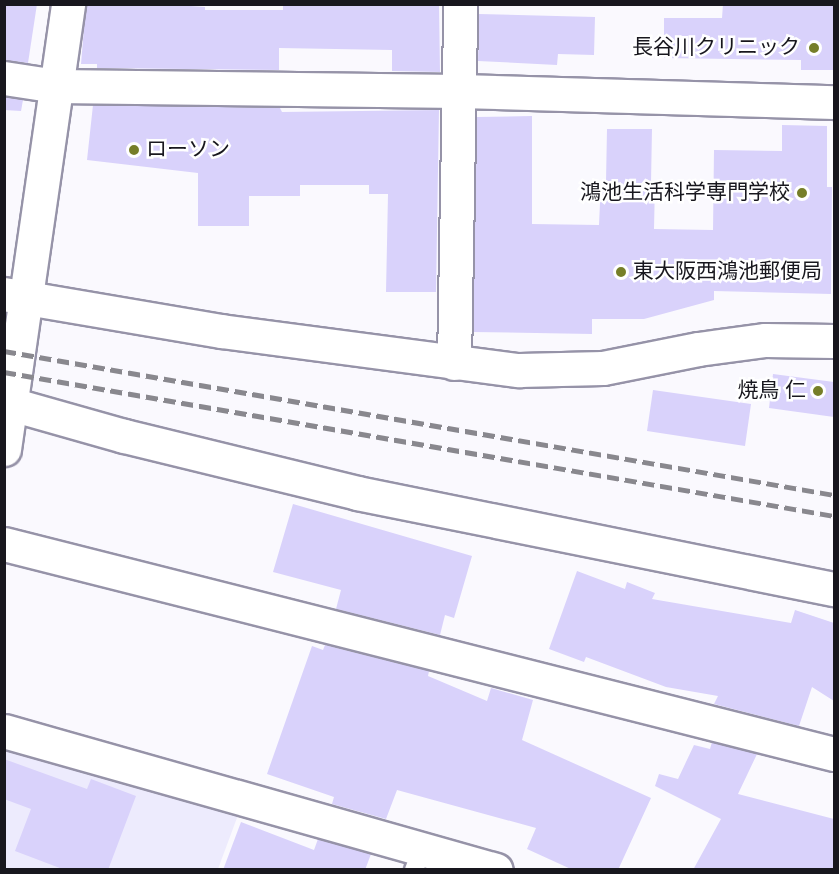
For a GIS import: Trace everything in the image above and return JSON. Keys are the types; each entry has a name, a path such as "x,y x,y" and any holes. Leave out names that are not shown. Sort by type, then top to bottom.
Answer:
{"street":[{"path":"4,449 11,404 15,296 56,86 68,4"},
{"path":"454,363 460,4"},
{"path":"4,78 56,86 459,91 834,102"},
{"path":"15,296 222,331 519,370 603,368 747,341 834,341"},
{"path":"11,404 124,436 357,493 834,589"},
{"path":"4,544 834,754"},
{"path":"4,731 418,858 496,870"}],"shaded area":[{"path":"4,743 241,807 218,869 5,869"}],"building":[{"path":"4,4 37,4 28,63 4,60"},
{"path":"86,4 163,4 205,7 205,10 283,10 283,4 439,4 440,72 392,71 392,50 279,48 279,70 97,68 97,64 81,64"},
{"path":"723,4 834,5 834,70 801,70 801,60 664,58 664,18 722,18"},
{"path":"479,14 595,17 594,55 558,54 557,65 478,61"},
{"path":"4,97 23,100 21,111 4,110"},
{"path":"93,105 280,108 282,112 439,110 436,292 386,292 388,194 369,194 369,185 300,185 300,196 249,196 249,226 198,226 198,173 87,160"},
{"path":"532,116 532,224 599,225 601,181 606,181 607,129 652,129 651,183 655,183 654,229 713,230 714,150 782,151 782,125 827,126 827,187 832,187 831,294 714,291 714,300 644,319 592,319 592,334 473,332 477,117"},
{"path":"773,374 834,382 834,417 769,408"},
{"path":"653,390 751,404 745,446 647,431"},
{"path":"293,504 472,556 454,618 445,615 440,635 336,609 341,590 273,572"},
{"path":"577,571 625,589 627,582 655,593 652,599 791,623 795,610 834,623 834,701 812,687 799,726 714,704 718,696 666,687 586,657 584,662 549,649"},
{"path":"325,645 429,671 428,676 487,701 491,688 533,700 522,740 651,798 618,870 573,870 527,849 536,828 397,790 386,819 332,804 334,797 267,774 312,646 323,650"},
{"path":"712,742 757,754 738,794 834,819 834,870 693,870 721,819 655,786 659,774 678,779 694,745 710,749"},
{"path":"4,759 87,789 91,779 136,796 108,870 65,870 15,851 31,809 4,799"},
{"path":"241,822 314,850 318,839 371,854 365,870 223,870"}],"railway":[{"path":"4,351 834,495"},
{"path":"4,372 834,516"}],"place":[{"name":"長谷川クリニック","path":"814,48"},
{"name":"ローソン","path":"134,150"},
{"name":"鴻池生活科学専門学校","path":"802,193"},
{"name":"東大阪西鴻池郵便局","path":"621,272"},
{"name":"焼鳥 仁","path":"818,391"}]}
